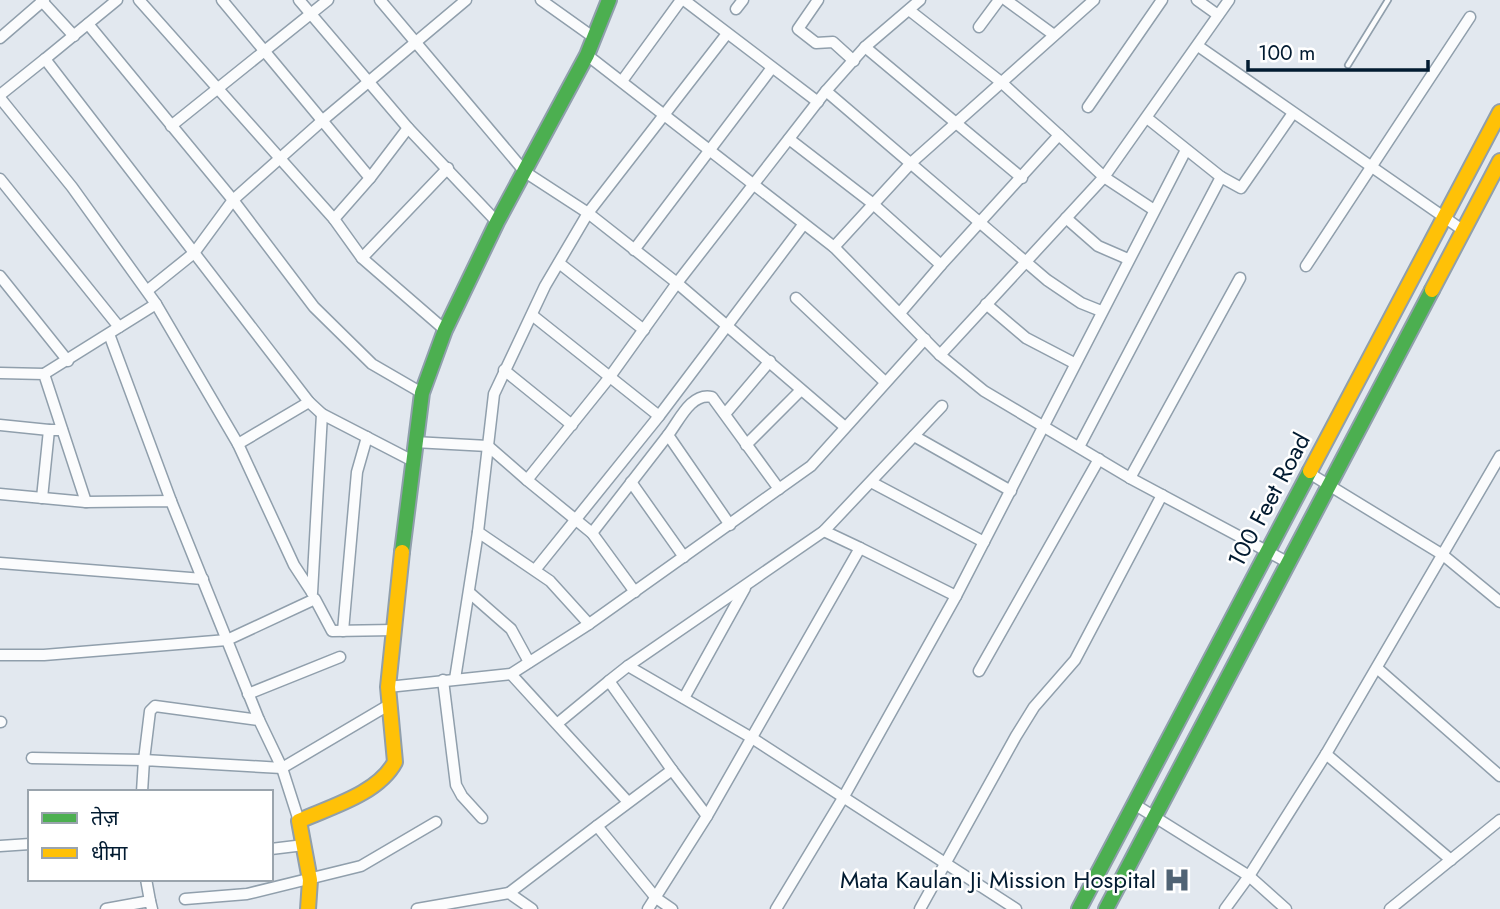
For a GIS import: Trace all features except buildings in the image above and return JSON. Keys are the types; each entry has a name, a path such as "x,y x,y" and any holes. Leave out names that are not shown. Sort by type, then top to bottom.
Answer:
{"main road":[{"path":"308,909 310,880 299,821 374,785 388,774 395,764 387,706 388,687 411,460 422,393 445,330 497,222 587,55 609,0"},
{"name":"100 Feet Road","path":"1079,909 1500,112"},
{"name":"100 Feet Road","path":"1106,909 1500,161"}],"street":[{"path":"117,0 0,97 148,290 238,444 294,565 313,595 329,629 395,630"},
{"path":"139,0 334,219 362,258 445,330"},
{"path":"222,0 370,178"},
{"path":"299,0 408,128 497,222"},
{"path":"171,126 328,0"},
{"path":"380,0 525,172 587,213 677,283 727,323 845,427"},
{"path":"148,290 194,253 233,201 368,81 466,0"},
{"path":"541,0 593,37"},
{"path":"622,81 683,0 818,102"},
{"path":"736,9 743,0"},
{"path":"818,0 798,26 800,31 816,43 833,42 854,61"},
{"path":"527,480 609,378 677,283 826,91 865,47 920,0"},
{"path":"979,27 999,0"},
{"path":"1006,0 1054,35"},
{"path":"834,247 911,163 1094,0"},
{"path":"1088,107 1162,0"},
{"path":"1197,0 1218,15"},
{"path":"940,355 1104,177 1229,0"},
{"path":"0,38 42,1 74,36"},
{"path":"909,10 1001,82 1104,177 1154,210"},
{"path":"1306,266 1470,17"},
{"path":"88,24 233,201 314,307 372,364 422,393"},
{"path":"455,679 471,594 494,394 504,370 587,213 726,35"},
{"path":"1198,46 1464,231"},
{"path":"865,47 1022,178"},
{"path":"587,55 834,247 940,355 984,391 1130,478 1289,563"},
{"path":"45,59 309,402 322,414 411,460"},
{"path":"635,250 771,69"},
{"path":"826,91 1062,292 1101,311"},
{"path":"1147,118 1235,187 1246,185 1293,113"},
{"path":"334,219 408,128"},
{"path":"900,313 1059,135"},
{"path":"789,139 872,203 941,265"},
{"path":"776,909 843,798 956,596 1186,150"},
{"path":"362,258 448,168"},
{"path":"1079,447 1221,177"},
{"path":"0,179 119,327"},
{"path":"1066,218 1098,246 1128,259"},
{"path":"535,570 659,416 803,225"},
{"path":"559,263 644,330"},
{"path":"0,276 68,361"},
{"path":"1130,478 1240,278"},
{"path":"796,298 886,382"},
{"path":"0,373 44,374 156,304"},
{"path":"986,304 1026,338 1074,363"},
{"path":"532,315 659,416"},
{"path":"109,334 258,720 282,768 299,821"},
{"path":"388,687 511,674 589,624 811,466 925,339"},
{"path":"725,414 770,361"},
{"path":"504,370 572,425"},
{"path":"44,374 86,502"},
{"path":"746,445 801,390"},
{"path":"592,533 694,400 700,396 712,397 779,489"},
{"path":"238,444 309,402"},
{"path":"558,723 628,666 824,531 942,406"},
{"path":"313,595 322,414"},
{"path":"0,425 62,430"},
{"path":"42,498 49,430"},
{"path":"668,435 730,525"},
{"path":"914,436 1011,491"},
{"path":"343,631 357,472 367,437"},
{"path":"414,442 488,446 592,533 635,592"},
{"path":"1225,909 1326,754 1500,456"},
{"path":"979,671 1099,459"},
{"path":"1309,473 1331,484 1443,555 1500,601"},
{"path":"631,482 684,557"},
{"path":"871,482 984,542"},
{"path":"0,494 86,502 172,501"},
{"path":"920,909 1034,707 1075,660 1162,495"},
{"path":"824,531 956,596"},
{"path":"478,532 558,588 589,624"},
{"path":"648,909 707,816 860,548"},
{"path":"0,563 203,579"},
{"path":"684,698 747,584"},
{"path":"471,594 510,629 529,662"},
{"path":"0,655 44,655 227,640 313,595"},
{"path":"248,694 340,657"},
{"path":"628,666 752,738 947,864 1000,904 1016,909"},
{"path":"1377,668 1500,776"},
{"path":"511,674 628,802"},
{"path":"443,680 456,785 482,818"},
{"path":"609,681 707,816"},
{"path":"142,790 150,712 155,706 258,720"},
{"path":"32,758 144,760 282,768 387,706"},
{"path":"1326,754 1451,860"},
{"path":"417,909 509,893 672,770"},
{"path":"1134,804 1249,876 1286,909"},
{"path":"1398,907 1500,820"},
{"path":"185,900 247,894 310,880 379,857 436,822"},
{"path":"597,826 656,898 672,909"},
{"path":"0,846 28,844"},
{"path":"273,849 304,845"},
{"path":"106,909 151,905 146,881"},
{"path":"509,893 529,908"}],"lane":[{"path":"1348,65 1388,0"}],"traffic: fast":[{"path":"402,552 422,393 445,330 497,222 587,55 609,0"},
{"path":"1106,909 1432,290"},
{"path":"1079,909 1310,471"}],"traffic: slow":[{"path":"1310,471 1500,112"},
{"path":"1432,290 1500,161"},
{"path":"308,909 310,880 299,821 365,791 377,783 395,762 388,687 402,552"}],"place":[{"name":"Mata Kaulan Ji Mission Hospital","path":"1177,880"}]}
